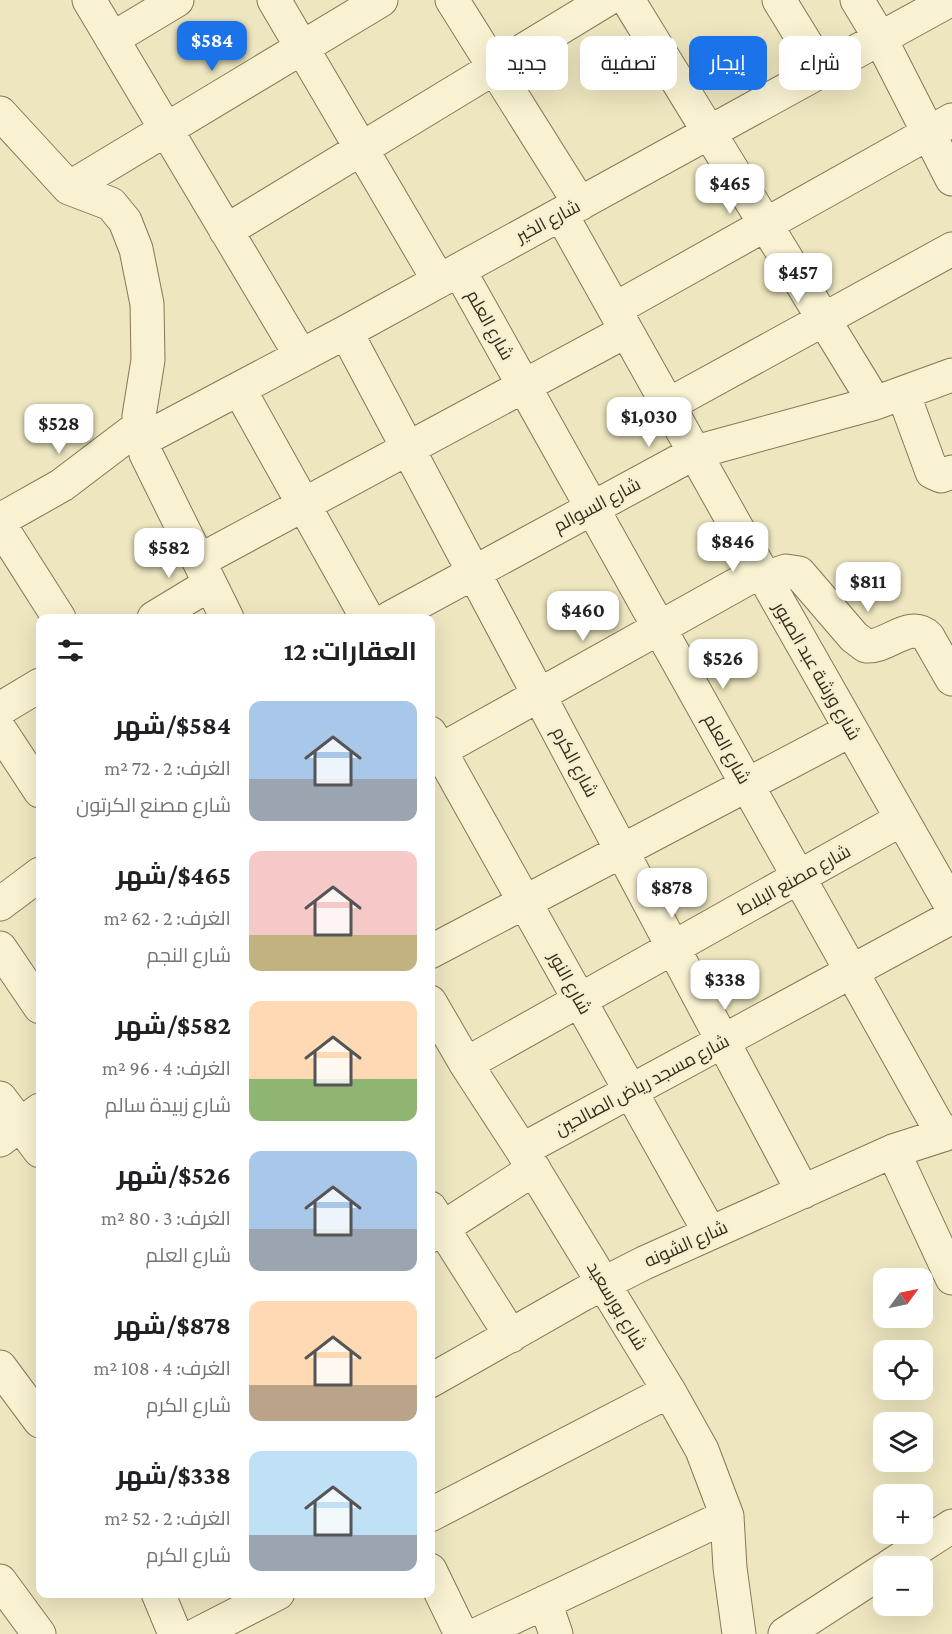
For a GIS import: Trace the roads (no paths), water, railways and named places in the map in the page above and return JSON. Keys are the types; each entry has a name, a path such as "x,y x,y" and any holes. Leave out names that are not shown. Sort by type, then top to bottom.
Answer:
{"street":[{"path":"89,0 301,356"},
{"path":"112,39 177,0"},
{"name":"شارع العلم","path":"274,0 361,149 524,386 851,971 947,1133"},
{"path":"69,188 381,0"},
{"name":"شارع ورشة عبد الصبور","path":"452,0 486,55"},
{"path":"547,36 606,0"},
{"path":"628,0 824,320 889,398 932,472 940,476 952,472"},
{"path":"779,0 801,36"},
{"path":"857,0 940,127 952,179"},
{"name":"شارع الخير","path":"861,48 950,0"},
{"path":"226,231 486,73"},
{"name":"شارع ورشة عبد الصبور","path":"506,90 571,209 621,320 952,907"},
{"name":"شارع الخير","path":"0,520 62,485 142,432 239,389 786,90"},
{"path":"0,113 69,188 111,204 126,221 136,249 147,304 148,360 139,416 146,454 225,614"},
{"path":"159,614 205,573 304,505 524,386 766,225 940,127"},
{"path":"668,405 952,249"},
{"name":"شارع الكرم","path":"346,332 803,1192"},
{"name":"شارع السوالم","path":"397,614 696,453 889,398 952,375"},
{"path":"239,389 365,614"},
{"path":"0,525 56,614"},
{"path":"435,747 539,695 659,628 763,574 786,571 799,573 854,637 866,646 880,644 910,631 924,633 952,679"},
{"path":"0,709 36,687"},
{"path":"0,730 36,785"},
{"path":"435,948 851,730"},
{"name":"شارع النور","path":"435,749 525,902 710,1233"},
{"name":"شارع مصنع البلاط","path":"466,1064 902,819"},
{"path":"0,904 36,877"},
{"name":"شارع مسجد رياض الصالحين","path":"435,1224 631,1091 952,917"},
{"path":"0,948 36,1001"},
{"name":"شارع بورسعيد","path":"435,1022 439,1038 466,1064 528,1159 669,1391 702,1450 727,1516 730,1568 739,1634"},
{"path":"0,1098 36,1145"},
{"name":"شارع الشونه","path":"435,1378 603,1283 893,1151 947,1133"},
{"path":"893,1151 952,1278"},
{"path":"435,1224 511,1336"},
{"path":"0,1367 36,1415"},
{"path":"435,1512 669,1391"},
{"path":"478,1634 727,1516"},
{"path":"906,1556 952,1526"},
{"path":"785,1634 873,1577"},
{"path":"435,1580 461,1634"},
{"path":"0,1581 39,1634"},
{"path":"160,1598 177,1633 265,1598"},
{"path":"545,1602 556,1634"}]}
